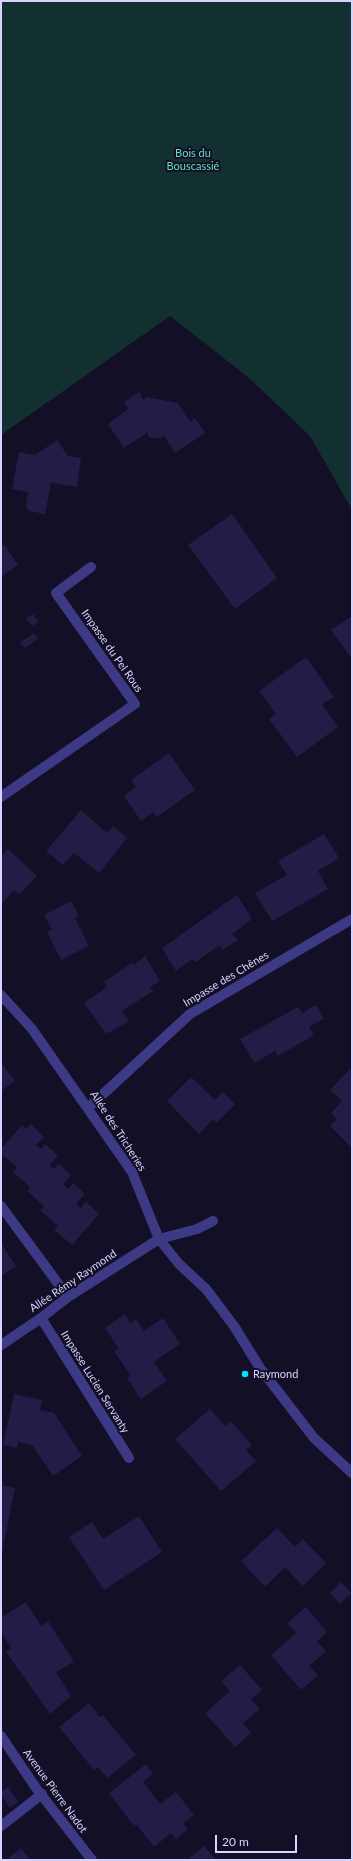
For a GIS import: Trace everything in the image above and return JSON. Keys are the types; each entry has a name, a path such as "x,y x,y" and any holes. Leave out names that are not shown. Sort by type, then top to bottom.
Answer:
{"street":[{"name":"Impasse du Pel Rous","path":"1,797 135,704 56,593 91,567"},
{"name":"Impasse des Chênes","path":"88,1108 190,1014 352,919"},
{"name":"Allée des Tricheries","path":"1,995 32,1029 132,1172 159,1239 179,1264 206,1289 234,1326 260,1368 314,1438 352,1473"},
{"path":"1,1206 68,1297"},
{"name":"Allée Rémy Raymond","path":"1,1345 41,1318 68,1297 159,1239 197,1229 213,1221"},
{"name":"Impasse Lucien Servanty","path":"41,1318 129,1458"},
{"name":"Avenue Pierre Nadot","path":"1,1736 42,1794 92,1860"},
{"path":"1,1826 42,1794"}],"green space":[{"name":"Bois du Bouscassié","path":"1,1 352,1 352,510 310,436 249,378 170,316 1,435"}],"building":[{"path":"139,392 144,400 146,397 178,403 190,422 195,418 205,433 175,453 163,434 162,439 148,437 148,432 124,448 108,424 128,409 124,402"},
{"path":"57,440 68,456 81,458 77,487 51,483 45,514 29,511 26,507 28,492 12,489 19,452 35,455"},
{"path":"232,514 277,578 235,609 188,545"},
{"path":"1,545 5,545 18,565 1,577"},
{"path":"33,614 38,622 32,626 26,618"},
{"path":"352,616 352,659 331,630"},
{"path":"34,633 38,639 25,648 20,643"},
{"path":"306,657 334,697 322,704 338,727 297,757 269,719 276,714 259,691"},
{"path":"169,753 195,790 157,817 153,812 141,821 124,796 136,787 131,780"},
{"path":"81,810 107,833 113,826 127,838 99,873 74,853 63,865 46,851"},
{"path":"324,834 339,858 318,871 328,889 272,921 255,893 287,875 278,861"},
{"path":"8,849 37,876 20,894 14,890 1,904 1,857"},
{"path":"237,895 252,919 232,934 238,940 222,950 220,945 195,962 192,959 176,971 162,948"},
{"path":"71,901 79,916 75,918 89,946 61,960 47,932 52,930 44,915"},
{"path":"145,956 160,981 150,987 153,991 122,1011 129,1021 106,1034 84,1003 107,987 104,982 132,963 134,965"},
{"path":"316,1005 324,1019 309,1027 314,1035 278,1056 275,1051 254,1063 240,1039 298,1007 302,1013"},
{"path":"1,1063 15,1081 1,1091"},
{"path":"352,1067 352,1148 330,1126 337,1119 331,1113 342,1101 330,1090"},
{"path":"191,1077 215,1100 223,1092 235,1104 217,1123 213,1119 199,1134 167,1101"},
{"path":"31,1124 44,1137 36,1145 41,1149 45,1144 58,1155 50,1165 54,1169 59,1164 71,1175 63,1184 68,1189 73,1183 85,1194 76,1204 81,1208 86,1202 99,1214 72,1245 54,1230 58,1226 40,1210 44,1206 27,1191 30,1187 13,1172 17,1167 1,1154 1,1149 22,1125 26,1129"},
{"path":"1,1243 16,1266 1,1276"},
{"path":"125,1314 130,1323 136,1319 144,1331 163,1318 180,1344 154,1362 167,1381 141,1399 127,1378 131,1376 114,1351 119,1349 105,1328"},
{"path":"14,1394 42,1400 40,1410 54,1413 82,1456 53,1476 32,1445 18,1442 17,1448 3,1445"},
{"path":"210,1409 225,1426 231,1421 252,1445 246,1450 256,1461 221,1491 175,1439"},
{"path":"1,1485 15,1488 2,1553 1,1553"},
{"path":"139,1516 162,1552 104,1590 69,1537 92,1522 103,1539"},
{"path":"277,1528 295,1547 303,1539 326,1563 303,1586 285,1567 265,1587 241,1561"},
{"path":"341,1582 351,1593 340,1604 330,1593"},
{"path":"26,1602 41,1626 48,1621 74,1662 56,1672 71,1696 50,1714 6,1652 11,1648 1,1632 1,1618"},
{"path":"306,1607 327,1632 317,1641 326,1651 309,1666 318,1675 301,1690 271,1655 296,1633 287,1623"},
{"path":"240,1665 262,1690 251,1699 260,1709 243,1723 251,1733 235,1747 205,1713 230,1691 221,1681"},
{"path":"89,1703 100,1717 103,1715 136,1755 107,1778 98,1767 94,1770 59,1727"},
{"path":"146,1764 153,1774 143,1782 160,1804 176,1792 194,1815 183,1823 188,1829 176,1839 171,1833 154,1847 136,1824 134,1826 109,1793"},
{"path":"8,1787 18,1802 10,1808 1,1795 1,1792"},
{"path":"204,1846 216,1860 187,1860"},
{"path":"21,1848 31,1860 6,1860"}],"place":[{"name":"Raymond","path":"245,1374"}]}
